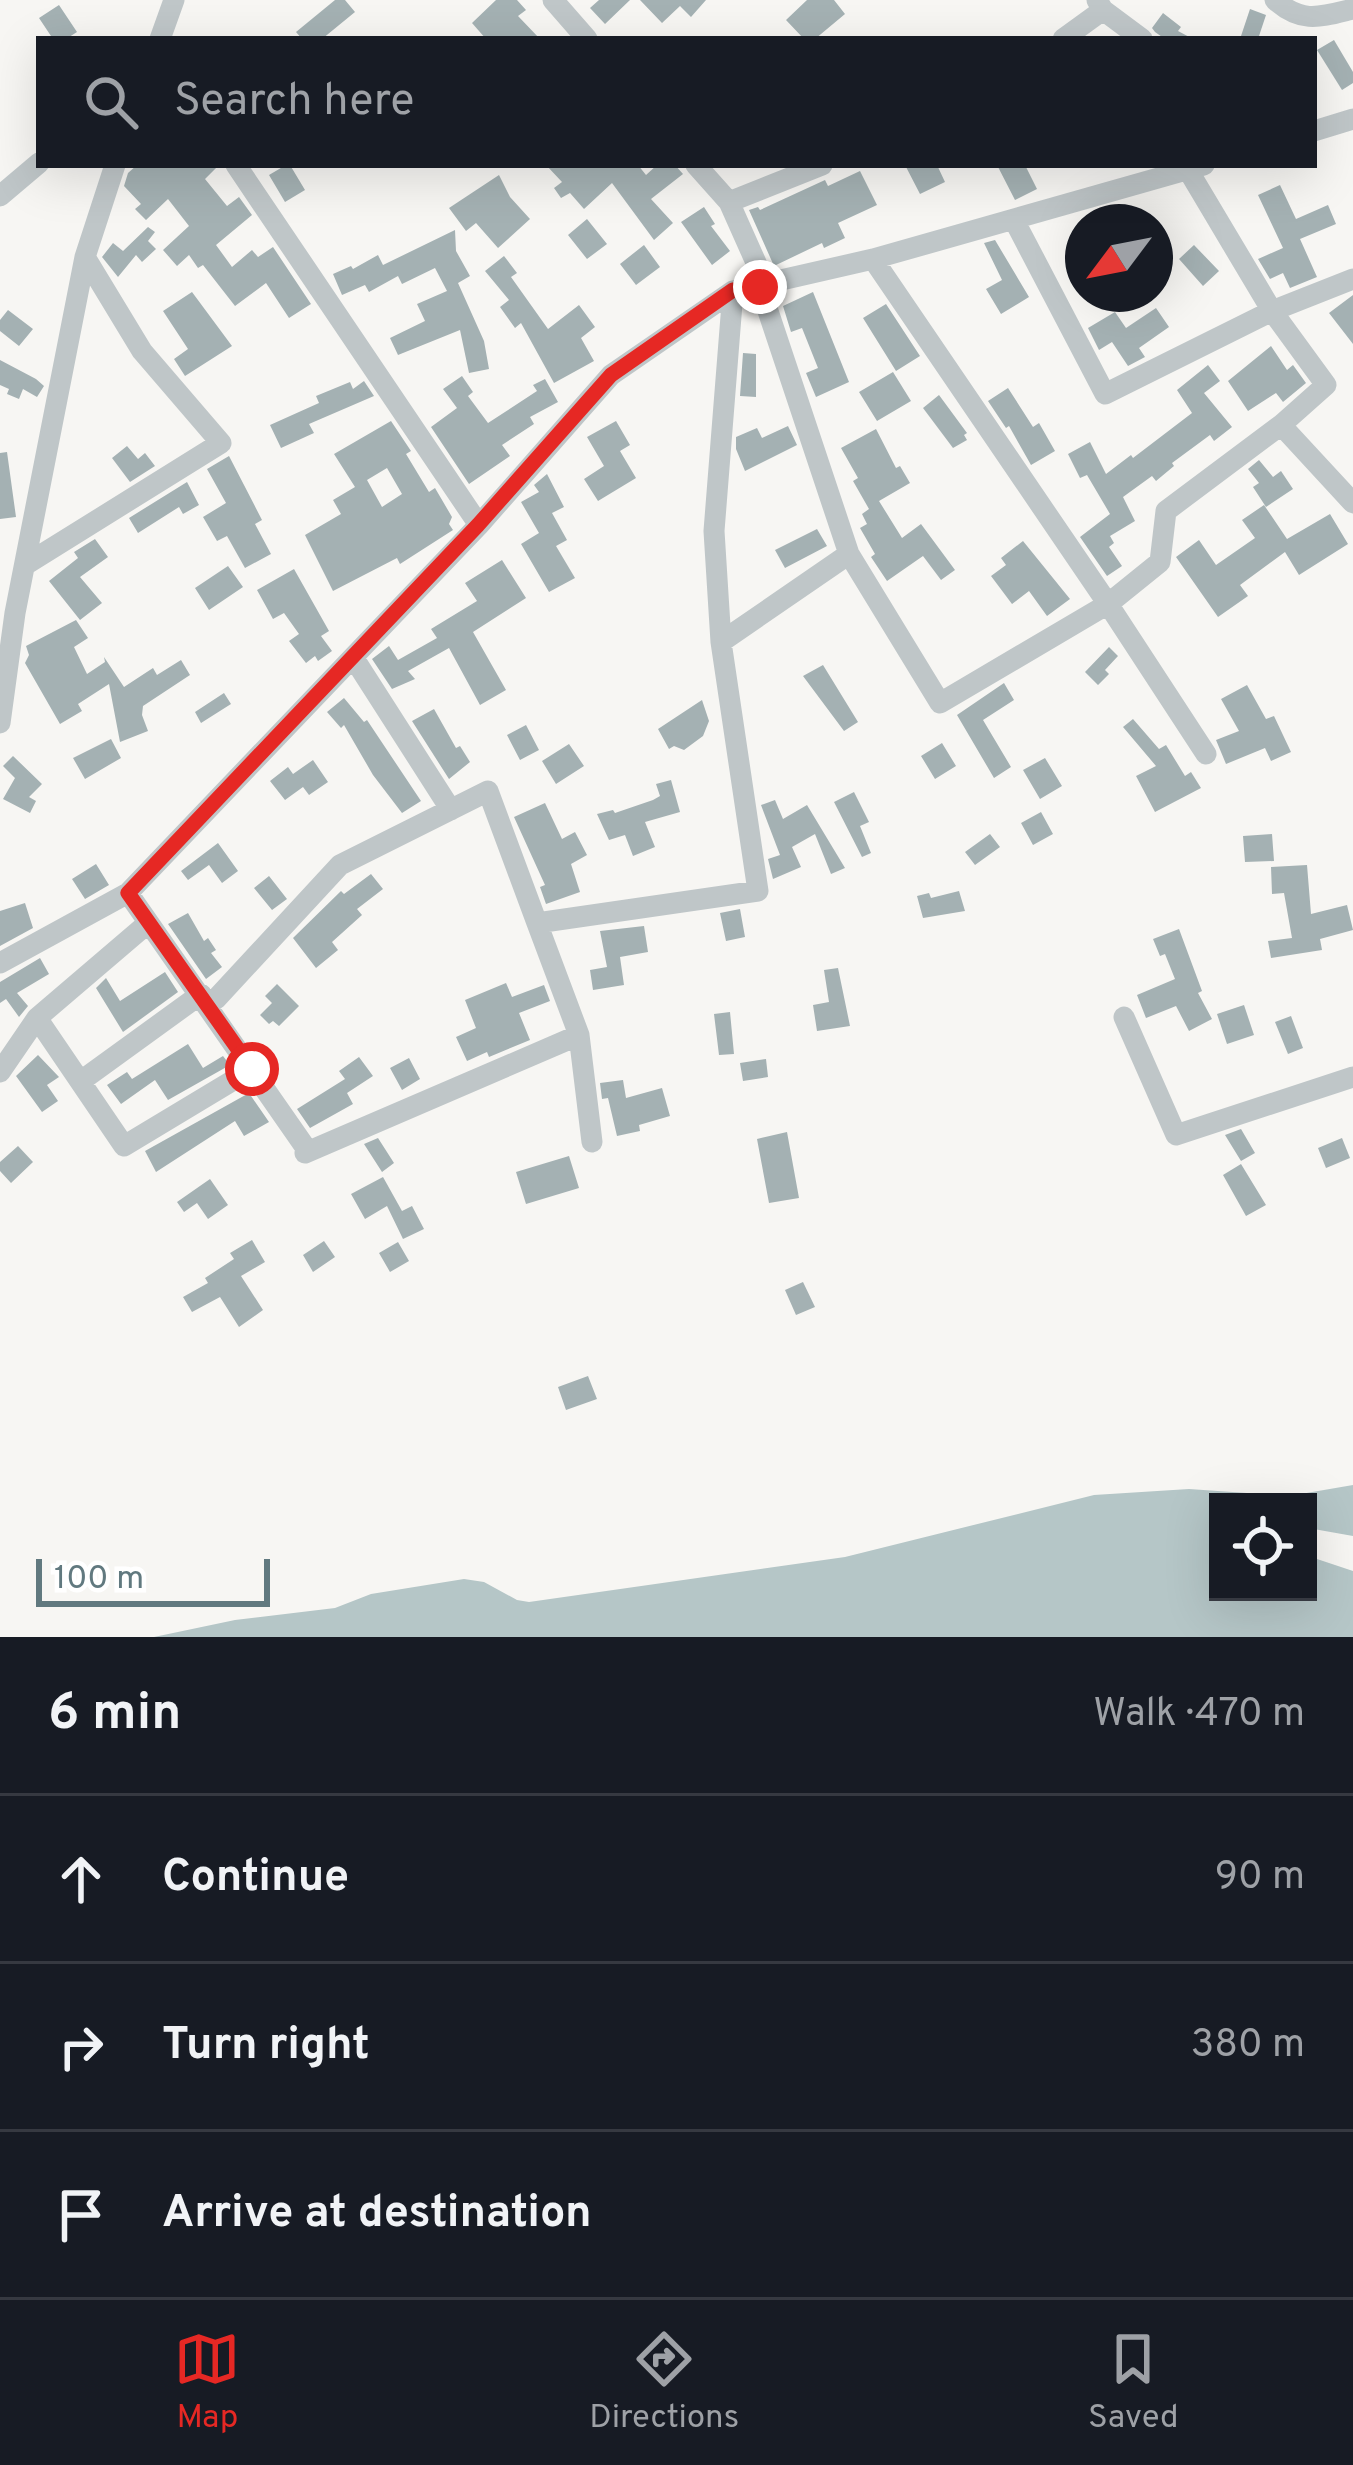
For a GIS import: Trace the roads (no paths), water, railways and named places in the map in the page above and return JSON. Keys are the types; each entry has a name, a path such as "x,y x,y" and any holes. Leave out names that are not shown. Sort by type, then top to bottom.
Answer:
{"street":[{"path":"161,36 174,0"},
{"path":"553,0 584,36"},
{"path":"1275,0 1288,12 1312,20 1353,9"},
{"path":"1066,36 1100,5 1138,36"},
{"path":"1317,130 1353,119"},
{"path":"0,196 36,166"},
{"path":"0,723 25,565 85,257 114,168"},
{"path":"238,168 478,525"},
{"path":"0,963 128,893 478,525 611,375 733,290 763,286 873,259 1196,168 1272,310 1326,385 1166,511 1160,562 1108,604 940,704 849,554 763,286 729,202 699,168"},
{"path":"729,202 814,168"},
{"path":"1014,220 1105,394 1272,310 1353,280"},
{"path":"25,565 220,443 142,351 85,257"},
{"path":"873,259 1206,754"},
{"path":"537,923 758,891 721,642 714,531 733,290"},
{"path":"1281,425 1353,503"},
{"path":"721,642 849,554"},
{"path":"352,657 451,810"},
{"path":"81,1081 208,996 340,866 488,791 578,1034 592,1142"},
{"path":"128,893 147,924 208,996 304,1149 578,1034"},
{"path":"0,1072 37,1018 147,924"},
{"path":"1124,1017 1176,1135 1353,1077"},
{"path":"37,1018 124,1145 252,1069"}]}
